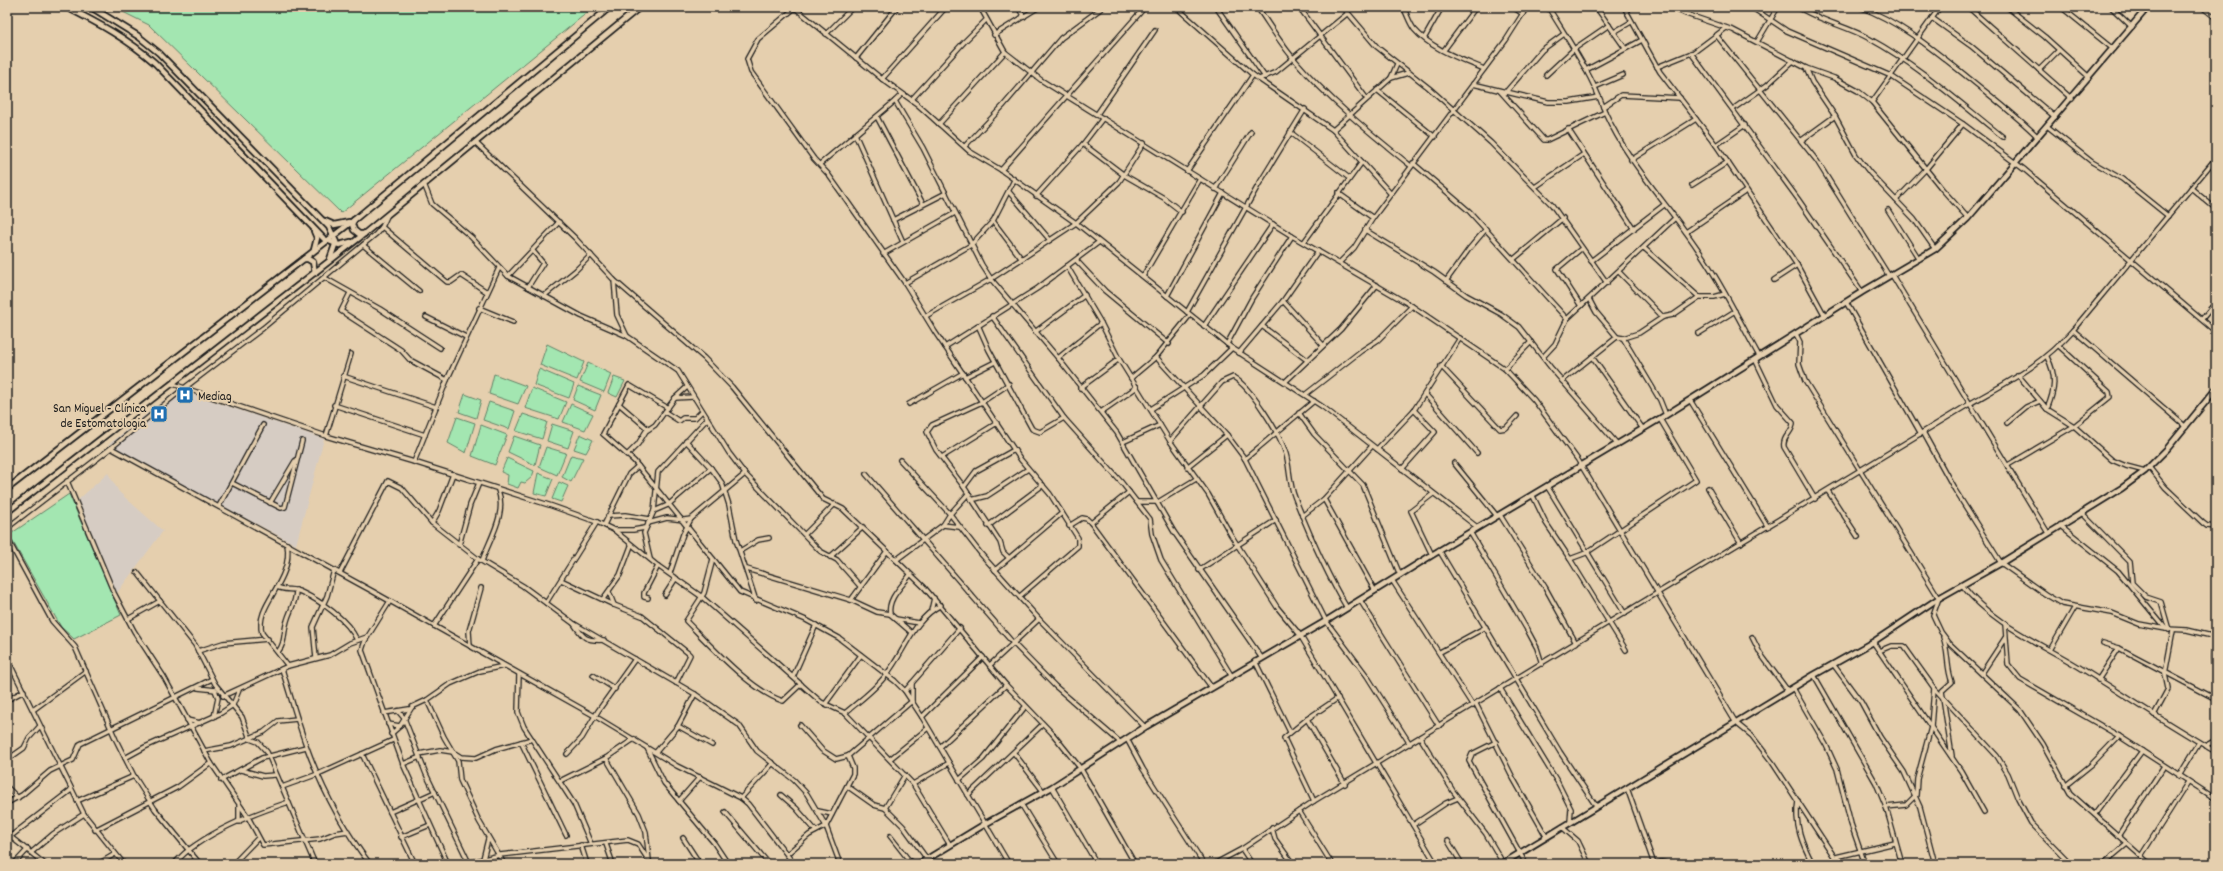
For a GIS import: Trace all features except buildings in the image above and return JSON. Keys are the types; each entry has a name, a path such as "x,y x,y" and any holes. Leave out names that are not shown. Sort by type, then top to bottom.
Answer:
{"street":[{"path":"66,7 125,40 155,63 327,241 335,244 344,244 359,238"},
{"path":"91,7 149,44 319,217 334,235 335,244 333,254 327,264"},
{"path":"7,489 304,260 610,7"},
{"path":"7,512 327,264 640,7"},
{"path":"1020,596 1078,546 1078,538 1043,485 1028,469 1014,450 965,378 905,283 820,164 814,159 754,80 747,66 747,59 755,42 795,7 882,79 902,94 912,99 973,154 1001,170 1076,224 1232,348 1306,394 1477,527"},
{"path":"826,34 852,7"},
{"path":"856,58 897,7"},
{"path":"882,79 946,7"},
{"path":"980,7 994,35 1005,52 1031,73 1215,189 1412,306 1505,368 1534,400 1582,466 1657,594 1736,723 1752,736 1798,801 1836,857 1839,864"},
{"path":"1018,7 1024,17"},
{"path":"994,35 1038,7"},
{"path":"965,146 991,120 1051,49 1068,32 1102,7"},
{"path":"1001,170 1145,7"},
{"path":"1176,7 1253,75 1305,109 1333,130 1391,194"},
{"path":"1216,7 1265,77"},
{"path":"1257,7 1293,58 1351,115 1469,211 1567,319"},
{"path":"1299,7 1320,37 1368,99"},
{"path":"1343,7 1377,47 1453,110 1535,187 1563,218 1607,283"},
{"path":"1424,37 1442,7"},
{"path":"1444,50 1476,7"},
{"path":"1513,7 1523,14"},
{"path":"1339,263 1350,253 1373,218 1484,69 1527,7"},
{"path":"1548,7 1595,87 1616,136 1631,160 1686,232 1726,294 1757,358 1777,405 1793,423 1793,427 1784,438 1784,447 1815,499"},
{"path":"1596,7 1625,48"},
{"path":"1624,7 1657,67 1728,162 1797,265 1825,316"},
{"path":"1671,7 1726,28 1757,42 1806,68 1834,78 1858,91 1872,102 1968,218"},
{"path":"1751,7 1787,32 1891,76 1963,124 2016,163 2216,332"},
{"path":"1757,42 1778,7"},
{"path":"1798,7 1815,17 1870,39 1902,59 2003,137"},
{"path":"1860,7 1880,16 1917,39 1988,93 2038,137"},
{"path":"1872,102 1940,7"},
{"path":"1968,7 2072,99"},
{"path":"2007,7 2089,77"},
{"path":"2061,7 2113,49"},
{"path":"2111,7 2132,27"},
{"path":"919,864 984,824 1052,787 1145,727 1212,688 1255,660 1347,608 1477,527 1533,496 1547,486 1643,430 1862,292 1935,249 1968,218 2072,99 2148,7"},
{"path":"2202,7 2216,18"},
{"path":"1404,8 1414,29 1424,37 1444,50 1484,69"},
{"path":"1259,79 1276,72 1348,13"},
{"path":"1932,18 1972,46 2055,117"},
{"path":"912,99 986,20"},
{"path":"1614,32 1631,22"},
{"path":"1546,75 1574,49 1609,25"},
{"path":"1657,67 1691,53 1717,36 1726,28"},
{"path":"1097,114 1155,30"},
{"path":"1506,93 1542,50 1564,34"},
{"path":"1717,36 1759,90 1802,140 1817,161 1891,275 2048,532"},
{"path":"1586,70 1642,40"},
{"path":"2040,70 2059,50"},
{"path":"939,124 1005,52"},
{"path":"1691,53 1745,125 1862,292"},
{"path":"1733,109 1759,90 1793,61"},
{"path":"1391,78 1397,64"},
{"path":"1806,68 1812,82 1835,116 1856,155 1870,173 1914,219 1935,249"},
{"path":"1333,130 1391,78 1408,73"},
{"path":"1187,171 1253,75"},
{"path":"1595,87 1623,75"},
{"path":"1473,84 1506,93 1553,102 1599,97"},
{"path":"1377,90 1434,137"},
{"path":"1500,91 1544,140 1547,140 1605,112"},
{"path":"820,164 877,117 902,94"},
{"path":"1604,108 1621,96 1680,98"},
{"path":"895,101 924,148 971,246 991,279 1058,358 1080,388 1101,412 1122,442 1158,502 1163,514 1199,570 1262,657"},
{"path":"1131,378 1169,344 1188,313 1246,207 1305,109"},
{"path":"1802,140 1835,116"},
{"path":"877,117 923,204"},
{"path":"1036,196 1083,144 1103,118"},
{"path":"1631,160 1696,119"},
{"path":"1896,200 1926,169 1963,124"},
{"path":"1716,145 1745,125"},
{"path":"2047,126 2092,162 2122,179 2168,216"},
{"path":"1568,129 1634,229"},
{"path":"1215,189 1251,132"},
{"path":"1290,132 1349,178"},
{"path":"855,134 903,242"},
{"path":"476,143 559,222 591,254 614,280 704,358 732,387 818,494 823,499 844,509 941,605 1006,685 1025,707 1043,724 1081,769 1135,864"},
{"path":"926,316 991,279 1021,258 1076,224 1124,176 1144,143"},
{"path":"1083,144 1124,176 1164,198 1182,212"},
{"path":"1535,187 1584,154"},
{"path":"1214,864 1242,848 1314,801 1345,784 1420,737 1475,705 1500,688 1815,499 1970,403 2047,358 2073,330 2216,158"},
{"path":"1304,242 1338,193 1362,162"},
{"path":"1692,186 1728,162"},
{"path":"1143,276 1200,179"},
{"path":"905,283 971,246 993,221 1014,180"},
{"path":"424,184 432,204 471,237 508,276 544,296 627,336 673,367 745,474 820,551 840,563 846,572 860,586"},
{"path":"2191,188 2216,209"},
{"path":"1686,232 1746,191"},
{"path":"1009,192 1050,240"},
{"path":"893,220 946,193"},
{"path":"1167,296 1223,193"},
{"path":"1338,193 1373,218"},
{"path":"1591,261 1664,205"},
{"path":"1888,210 1919,259"},
{"path":"883,254 955,213"},
{"path":"7,528 68,482 183,389 263,328 325,278 382,227 388,214"},
{"path":"319,217 334,225 354,220"},
{"path":"1514,259 1563,218"},
{"path":"1543,357 1555,344 1567,319 1675,218"},
{"path":"354,220 352,227 356,232 365,233"},
{"path":"993,221 1021,258"},
{"path":"508,276 559,222"},
{"path":"310,224 317,238 316,247 310,255"},
{"path":"1204,326 1273,224"},
{"path":"382,227 447,282 451,282 461,275 486,292"},
{"path":"1446,281 1469,249 1486,229"},
{"path":"1365,230 1434,272 1519,327 1562,381 1618,445"},
{"path":"1227,344 1252,298 1292,236"},
{"path":"945,347 992,316 1012,305 1099,242"},
{"path":"363,245 419,291"},
{"path":"1582,248 1557,269 1582,306"},
{"path":"1644,248 1699,297"},
{"path":"528,287 544,263 533,251"},
{"path":"1239,353 1283,301 1318,251"},
{"path":"544,296 576,270 591,254"},
{"path":"304,260 308,259 313,262 315,273"},
{"path":"1076,260 1105,291 1169,344"},
{"path":"1774,280 1797,265"},
{"path":"1067,266 1101,323 1119,360 1170,441 1208,494 1281,613 1300,635 1436,864"},
{"path":"414,462 447,380 486,292 499,268"},
{"path":"1619,272 1663,317"},
{"path":"325,278 380,310 440,348"},
{"path":"614,280 617,315 627,336"},
{"path":"1286,381 1352,317 1377,286"},
{"path":"350,293 341,312 401,350 410,360 447,380"},
{"path":"1589,299 1596,312 1617,337 1623,338 1639,334 1663,317 1673,315 1699,297 1726,294"},
{"path":"1036,332 1085,295"},
{"path":"1283,301 1323,345"},
{"path":"1846,302 1955,490 2001,563 2062,604 2105,612 2139,624 2169,630 2187,630 2215,636 2213,657 2216,693"},
{"path":"2202,319 2216,302"},
{"path":"1306,394 1361,350 1378,340 1412,306"},
{"path":"479,308 513,322"},
{"path":"1698,334 1734,311"},
{"path":"426,316 466,337"},
{"path":"992,316 1064,418 1129,492 1150,519 1152,534 1161,560 1231,675"},
{"path":"1058,358 1101,323"},
{"path":"978,325 995,362 1009,384 1034,431 1040,432 1064,418"},
{"path":"1262,326 1307,360"},
{"path":"2073,330 2186,427"},
{"path":"1796,334 1800,342 1799,364 1805,381 1939,598"},
{"path":"1562,381 1617,337"},
{"path":"1378,449 1414,410 1460,338"},
{"path":"1623,338 1660,400 1666,415"},
{"path":"1505,368 1531,342"},
{"path":"2008,465 2074,426 2108,399 2111,394 2059,346"},
{"path":"1151,409 1185,388 1214,366 1232,348"},
{"path":"326,436 334,405 351,354"},
{"path":"1156,357 1227,435 1244,458 1326,620 1367,676 1410,744"},
{"path":"1592,357 1643,430"},
{"path":"2047,358 2054,376 2055,387 2047,409"},
{"path":"1080,388 1119,360"},
{"path":"965,378 995,362"},
{"path":"1442,366 1500,429 1506,428 1518,416"},
{"path":"909,404 963,373"},
{"path":"2018,375 2047,409 2074,426 2112,460 2126,466 2145,471"},
{"path":"343,376 436,407"},
{"path":"1170,441 1222,382 1233,377 1240,382 1275,432 1286,456 1291,488 1302,516 1322,563 1347,608"},
{"path":"173,384 183,389 326,436 453,474 597,522 614,530 631,546 702,597 821,702 845,714 913,784 950,845"},
{"path":"1008,557 1003,552 1000,542 988,526 964,487 928,435 928,429 982,402 1009,384"},
{"path":"668,408 631,385 628,387 603,434 628,454 657,492 740,592 756,601 816,625 839,638 887,674 905,691 1009,864"},
{"path":"628,454 638,444 648,429 655,425 675,398 686,387"},
{"path":"1101,412 1137,387"},
{"path":"1420,737 1458,798 1486,834 1503,864 1546,836 1814,675 1873,642 1939,598 2001,563 2048,532 2122,488 2149,467 2186,427 2216,389"},
{"path":"1425,394 1443,417 1477,453"},
{"path":"675,398 693,398"},
{"path":"1690,400 1768,527"},
{"path":"1244,458 1314,401"},
{"path":"2007,423 2026,407 2040,401"},
{"path":"619,404 648,429"},
{"path":"334,405 425,435"},
{"path":"1402,469 1435,432 1414,410"},
{"path":"665,412 679,421 695,418 702,411"},
{"path":"1299,413 1314,434 1360,482 1367,493 1400,575"},
{"path":"650,559 645,539 645,528 654,511 657,492 656,477 660,469 707,419"},
{"path":"1570,559 1586,553 1620,532 1696,480 1660,419"},
{"path":"942,457 997,424"},
{"path":"1122,442 1160,425"},
{"path":"219,506 263,426"},
{"path":"1188,467 1227,435"},
{"path":"232,483 281,508 285,507 302,441"},
{"path":"686,441 712,468 725,492 740,551 756,601"},
{"path":"1302,516 1324,499 1372,446"},
{"path":"111,448 390,601 594,716 677,766 741,798 794,864"},
{"path":"964,487 976,471 1014,450"},
{"path":"270,503 298,457"},
{"path":"900,460 950,514 994,570 1145,727"},
{"path":"1454,463 1498,515 1545,587 1576,643"},
{"path":"604,525 629,474 638,466"},
{"path":"2149,467 2165,487 2203,523 2207,526 2216,527"},
{"path":"654,511 668,505 712,468"},
{"path":"972,500 987,496 1028,469"},
{"path":"432,523 439,511 453,474"},
{"path":"670,573 686,527 691,519 745,474"},
{"path":"866,474 889,503 903,516 1013,643 1055,686 1121,743"},
{"path":"649,480 656,477"},
{"path":"1137,502 1158,502 1196,479"},
{"path":"340,573 388,481 402,488 410,495 432,523 480,560 546,603 573,623 605,640 695,694 738,725 757,751 801,786 826,826 840,864"},
{"path":"68,482 114,593 128,619 164,677 186,720 221,780 238,806 248,817 263,845 266,846 303,839 320,839 336,833 348,831"},
{"path":"459,545 470,505 479,483"},
{"path":"988,526 1043,485"},
{"path":"1547,486 1586,553 1625,614"},
{"path":"1708,488 1741,543"},
{"path":"434,626 480,560 502,511 502,500 498,490"},
{"path":"1828,491 1858,537"},
{"path":"1091,523 1129,492"},
{"path":"896,560 943,525 950,514 968,494"},
{"path":"1432,555 1411,511 1433,494"},
{"path":"1533,496 1546,523 1626,650"},
{"path":"1324,499 1375,591"},
{"path":"805,534 835,504"},
{"path":"2081,512 2130,562 2132,583 2146,597 2161,602 2169,630 2165,674 2168,689 2154,715"},
{"path":"994,570 1008,557 1031,541 1062,513"},
{"path":"608,516 625,515 649,521 667,518 680,520 691,519"},
{"path":"1070,526 1082,518 1087,519 1091,523 1212,688"},
{"path":"1199,570 1276,520"},
{"path":"546,603 597,522"},
{"path":"943,525 959,527"},
{"path":"2060,525 2118,571 2169,630"},
{"path":"830,557 863,527"},
{"path":"614,530 633,530 645,528"},
{"path":"1470,532 1529,633 1537,648 1542,664"},
{"path":"7,538 52,621 73,643 134,776 150,802 200,864"},
{"path":"740,551 758,540 769,538"},
{"path":"287,544 287,565 263,613 262,634 288,666"},
{"path":"603,599 609,592 624,565 631,546"},
{"path":"1439,550 1560,752 1596,806"},
{"path":"852,600 860,586 887,551"},
{"path":"713,559 702,597 686,617 686,620 740,674 764,692 783,701 801,684"},
{"path":"648,598 644,597 644,593 658,566"},
{"path":"747,569 852,600 877,612 890,614 912,633"},
{"path":"316,658 313,627 323,605 334,570"},
{"path":"137,572 198,650 217,690 233,705 242,717 250,739 262,746 269,757 275,775 289,802 314,864"},
{"path":"890,614 890,605 893,598 910,574"},
{"path":"665,595 676,578"},
{"path":"561,580 614,605 642,616 690,655 676,683"},
{"path":"1392,580 1475,705 1496,742 1513,778 1546,836"},
{"path":"1962,586 1978,604 2005,624 2216,752"},
{"path":"277,587 283,590 296,590 323,605 350,628 357,640"},
{"path":"470,646 469,631 481,588"},
{"path":"278,652 284,643 286,623 293,609 296,590"},
{"path":"609,592 614,605"},
{"path":"930,611 934,598"},
{"path":"1939,598 1933,615 1941,632 1947,652 1948,670 1952,682 1943,689 1942,697 1952,758"},
{"path":"1360,600 1439,726"},
{"path":"128,619 160,601"},
{"path":"390,601 367,637 362,650 403,764 448,864"},
{"path":"845,714 887,674 919,623 930,611 941,605"},
{"path":"2050,650 2075,607"},
{"path":"895,619 919,623"},
{"path":"990,664 1040,619"},
{"path":"573,623 583,638 591,640 605,640"},
{"path":"2005,624 2008,664 2014,674 2040,692 2119,736 2216,799"},
{"path":"793,677 816,625"},
{"path":"1440,652 1486,627"},
{"path":"905,691 960,628"},
{"path":"1941,632 1960,654 2020,710 2043,744 2065,786 2075,798 2095,814 2150,864"},
{"path":"223,696 239,690 288,666 330,655 357,640 367,637"},
{"path":"1752,637 1760,653 1788,691"},
{"path":"1982,673 2005,638"},
{"path":"198,650 223,643 268,640"},
{"path":"1873,642 1952,758 1984,812"},
{"path":"2103,643 2119,648 2165,674 2216,699"},
{"path":"1880,651 1891,646 1904,646 1934,688 1997,756 2006,769 2020,805 2031,822 2071,864"},
{"path":"2098,680 2119,648"},
{"path":"826,704 861,655"},
{"path":"922,717 983,657"},
{"path":"7,658 84,814 124,864"},
{"path":"490,658 491,668"},
{"path":"567,754 582,738 594,716 615,689 635,658"},
{"path":"1255,660 1290,732"},
{"path":"1833,664 1861,702 1880,737 1904,772 1916,795 1935,864"},
{"path":"384,713 409,709 427,700 450,684 491,668 504,666"},
{"path":"282,669 306,747 318,774 348,831 370,864"},
{"path":"33,710 86,671"},
{"path":"519,674 518,712 532,739 560,781 578,812 591,844"},
{"path":"593,674 615,689"},
{"path":"1814,675 1874,779 1886,806 1902,864"},
{"path":"7,803 18,798 40,778 60,765 73,760 80,744 212,680"},
{"path":"912,683 912,701"},
{"path":"940,747 1006,685"},
{"path":"197,687 217,690"},
{"path":"1500,688 1558,784 1571,809 1570,822"},
{"path":"1793,688 1826,745 1837,769 1851,824 1865,864"},
{"path":"1886,806 1906,805 1916,795 1917,779 1931,727 1934,688"},
{"path":"214,717 218,698 217,690"},
{"path":"125,758 145,747 214,717 233,705 239,690"},
{"path":"7,700 24,691"},
{"path":"656,752 678,726 695,694"},
{"path":"1314,801 1284,740 1290,732 1338,698"},
{"path":"427,700 444,737 458,761 460,780 488,839 500,855 504,864"},
{"path":"800,725 824,751 836,759 848,756 912,701"},
{"path":"959,780 983,760 1025,707"},
{"path":"391,734 400,726 409,709"},
{"path":"398,711 404,718 435,792 469,863"},
{"path":"204,751 224,748 250,739 267,730 278,721 297,718"},
{"path":"1307,719 1345,784"},
{"path":"186,720 200,723"},
{"path":"388,724 400,726"},
{"path":"968,795 1043,724"},
{"path":"7,760 24,748 29,738 40,726"},
{"path":"678,726 712,745"},
{"path":"890,759 928,728"},
{"path":"2065,786 2091,765 2119,736"},
{"path":"403,764 419,756 440,750 453,752 461,756 476,758 492,750 532,739"},
{"path":"560,781 606,758 634,739"},
{"path":"1127,739 1143,769 1204,864"},
{"path":"282,787 318,774 394,740"},
{"path":"2205,746 2216,740"},
{"path":"521,742 566,835"},
{"path":"1496,742 1472,754 1469,761 1526,864"},
{"path":"2179,776 2199,742"},
{"path":"646,746 664,783 714,843 728,864"},
{"path":"221,780 269,757 306,747"},
{"path":"2095,814 2142,751"},
{"path":"1014,753 1043,791"},
{"path":"362,754 415,864"},
{"path":"787,854 816,831 826,826 847,786 853,771 848,756"},
{"path":"606,758 639,814 646,832 650,863"},
{"path":"96,830 178,787 211,762"},
{"path":"913,784 949,763"},
{"path":"741,798 773,764"},
{"path":"2118,836 2164,766"},
{"path":"241,770 263,776 275,775"},
{"path":"885,808 905,775"},
{"path":"77,801 134,776"},
{"path":"679,801 700,777"},
{"path":"2141,856 2188,782"},
{"path":"847,786 874,805 885,808 903,826 927,859"},
{"path":"7,787 18,798"},
{"path":"1052,787 1096,864"},
{"path":"1627,788 1655,864 1661,862 1672,864"},
{"path":"11,836 71,790"},
{"path":"390,812 435,792"},
{"path":"781,795 796,808 816,831"},
{"path":"1413,826 1446,803 1458,798"},
{"path":"1798,801 1796,817 1799,832 1814,864"},
{"path":"174,864 189,849 248,817 289,802"},
{"path":"1021,804 1058,864"},
{"path":"238,806 239,822"},
{"path":"818,811 832,814"},
{"path":"1299,811 1332,864"},
{"path":"725,812 768,864"},
{"path":"32,852 49,837 84,814"},
{"path":"401,837 430,825"},
{"path":"1562,827 1578,841 1589,864"},
{"path":"1272,828 1275,839 1293,864"},
{"path":"7,834 32,852 45,864"},
{"path":"890,836 912,864"},
{"path":"234,864 258,838"},
{"path":"683,838 700,864"},
{"path":"482,859 488,839"},
{"path":"464,864 500,855 633,840 638,844 650,863"},
{"path":"1448,841 1462,864"},
{"path":"1836,857 1861,853 1895,843"},
{"path":"606,844 614,864"},
{"path":"2103,864 2127,844"},
{"path":"581,846 587,864"},
{"path":"1242,848 1252,864"},
{"path":"14,864 28,849"},
{"path":"98,864 115,854"},
{"path":"2142,864 2145,860"}],"shaded area":[{"path":"178,389 324,439 296,545 108,445"},
{"path":"108,473 119,492 163,531 117,593 78,500"}],"green space":[{"path":"113,7 594,7 341,213 149,25"},
{"path":"547,344 584,362 577,380 540,365"},
{"path":"588,363 611,374 604,392 580,382"},
{"path":"539,369 574,384 569,398 534,385"},
{"path":"494,374 526,386 518,404 489,394"},
{"path":"614,377 625,381 617,397 608,393"},
{"path":"578,386 601,395 595,410 573,400"},
{"path":"532,388 566,402 559,419 525,408"},
{"path":"465,394 481,400 476,418 459,412"},
{"path":"489,402 515,411 509,429 483,420"},
{"path":"571,404 593,414 585,430 563,422"},
{"path":"523,414 547,422 542,439 516,431"},
{"path":"457,417 475,423 466,453 448,443"},
{"path":"552,424 574,431 568,448 547,441"},
{"path":"481,425 507,435 495,465 472,456"},
{"path":"580,434 593,440 586,453 574,449"},
{"path":"514,436 540,445 535,465 508,452"},
{"path":"546,447 566,453 557,475 539,467"},
{"path":"571,455 583,458 571,482 562,477"},
{"path":"507,458 534,471 532,477 525,483 521,482 518,488 507,484 508,475 501,472"},
{"path":"538,473 553,479 546,496 534,493"},
{"path":"559,482 568,486 561,502 552,499"},
{"path":"69,494 121,615 74,639 61,627 9,535"}],"place":[{"name":"Mediag","path":"185,395"},
{"name":"San Miguel - Clínica de Estomatologia","path":"159,414"}]}
